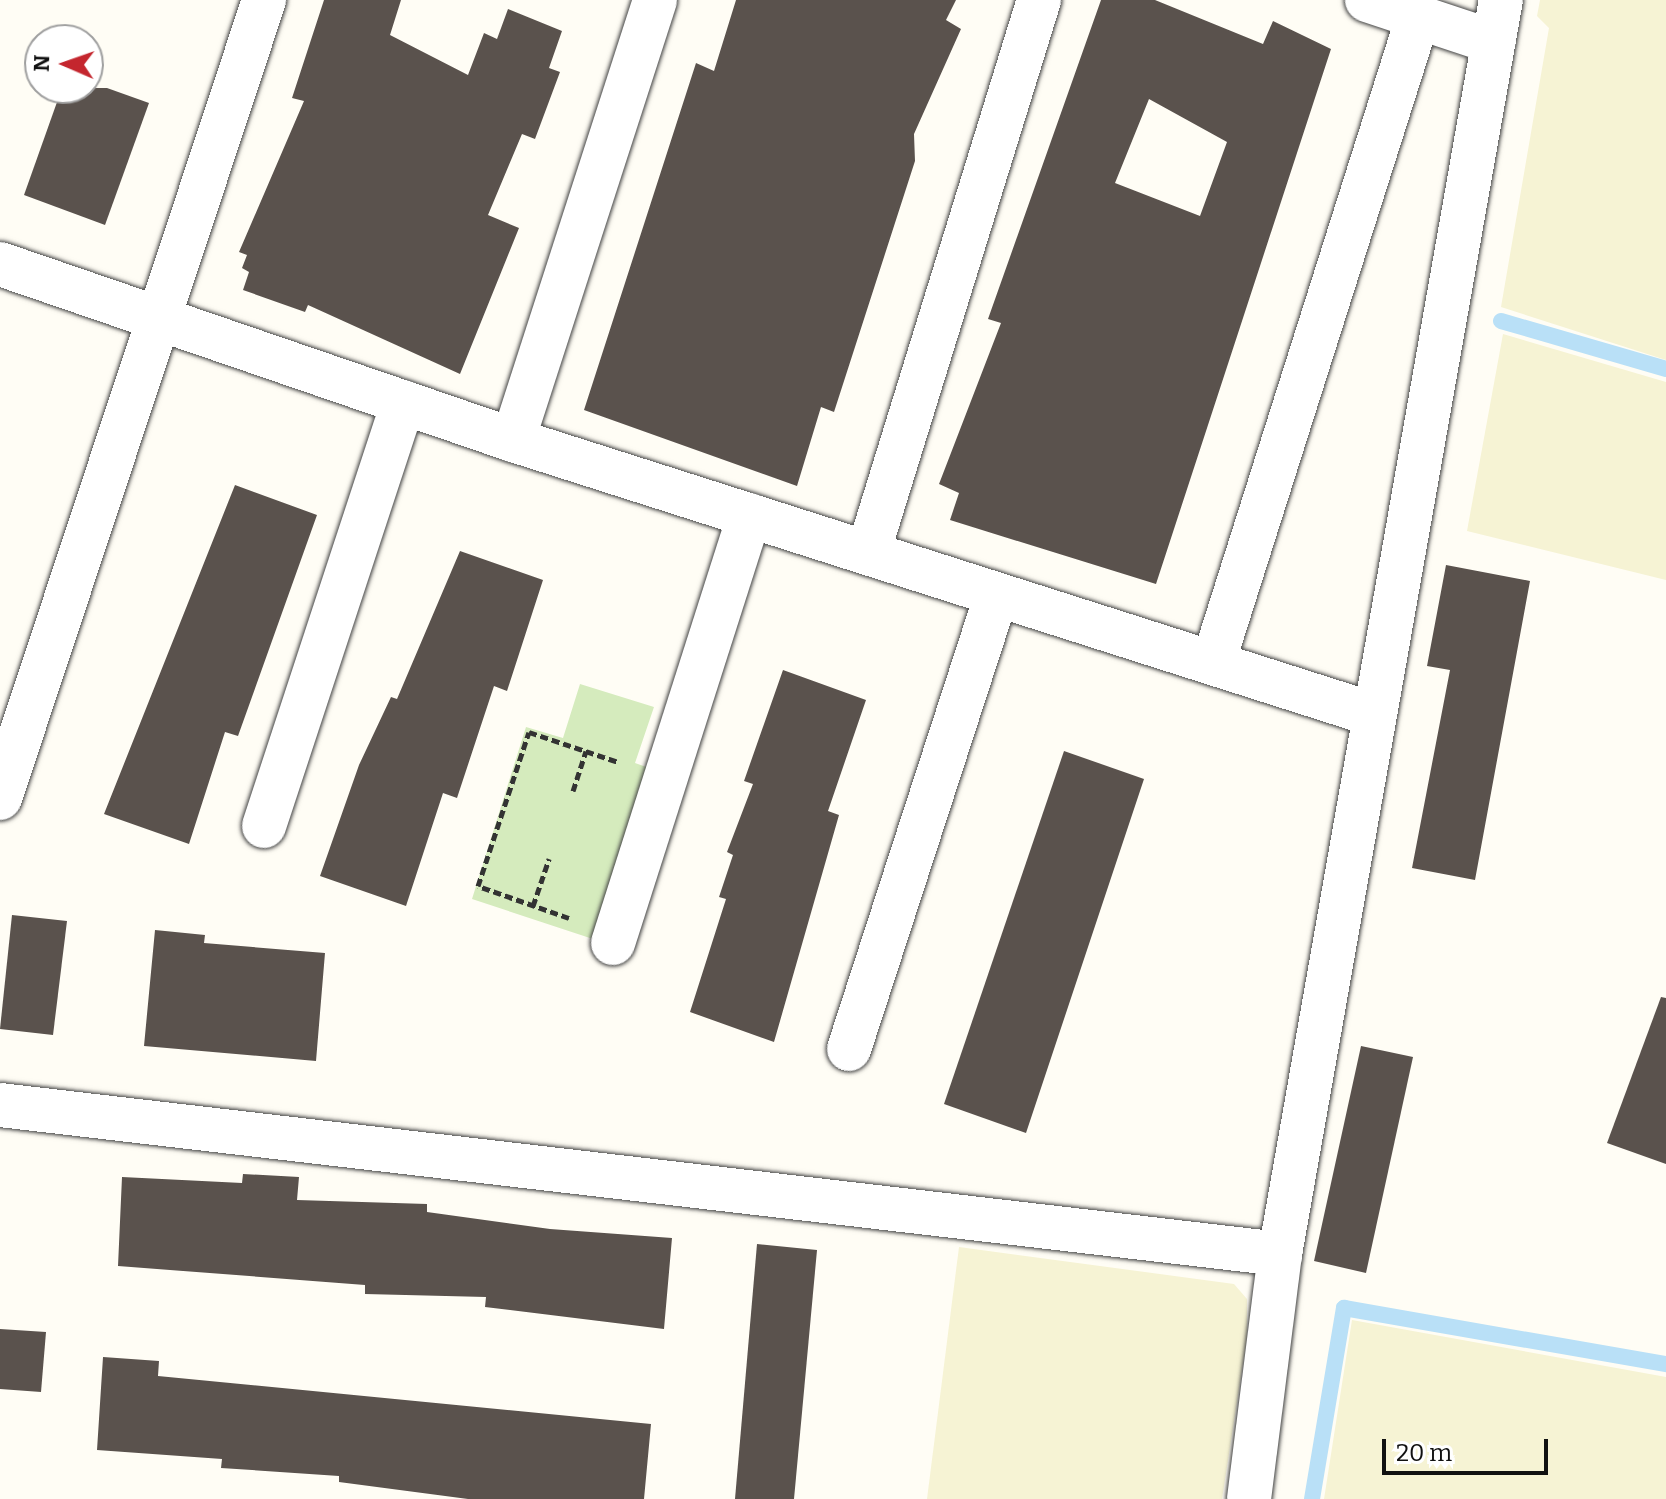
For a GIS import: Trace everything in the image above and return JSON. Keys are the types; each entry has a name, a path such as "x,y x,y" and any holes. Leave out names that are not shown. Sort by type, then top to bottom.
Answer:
{"street":[{"path":"0,798 264,0"},
{"path":"513,440 655,0"},
{"path":"868,553 1039,0"},
{"path":"1367,0 1493,42"},
{"path":"1249,1499 1280,1254 1372,714 1501,0"},
{"path":"1213,663 1418,17"},
{"path":"0,264 513,440 1372,714"},
{"path":"264,826 403,402"},
{"path":"614,938 750,515"},
{"path":"849,1049 997,594"},
{"path":"0,1105 1280,1254"}],"path":[{"path":"614,938 478,886 529,732 667,778"},
{"path":"573,791 586,751"},
{"path":"533,906 549,859"}],"shaded area":[{"path":"1540,0 1666,0 1666,360 1501,307 1549,28 1537,16"},
{"path":"1503,334 1666,382 1666,580 1467,531"},
{"path":"959,1247 1234,1284 1247,1299 1247,1337 1222,1499 927,1499"},
{"path":"1352,1320 1666,1377 1666,1499 1324,1499"}],"green space":[{"path":"580,684 654,707 635,763 652,769 596,940 472,899 526,727 563,738"}],"building":[{"path":"324,0 401,0 390,35 468,75 484,33 497,39 508,9 562,31 549,68 560,72 535,139 522,134 488,215 519,228 460,374 308,305 305,312 243,290 249,272 242,268 247,255 239,252 304,101 292,98"},
{"path":"736,0 956,0 946,20 961,29 914,134 915,161 834,412 821,407 797,486 584,410 696,63 714,71"},
{"path":"1101,0 1155,0 1263,44 1273,21 1331,49 1156,584 950,520 959,493 939,484 1001,323 988,319","holes":["1149,99 1227,142 1200,216 1115,183"]},
{"path":"104,88 149,103 105,225 24,195 56,104 104,104"},
{"path":"235,485 317,515 238,736 225,732 189,844 104,814"},
{"path":"460,551 543,580 507,691 494,686 457,798 443,793 406,906 320,876 359,765 391,697 397,699"},
{"path":"1446,565 1530,581 1475,880 1412,868 1450,670 1427,666"},
{"path":"783,670 866,700 828,811 839,815 774,1042 690,1012 726,899 719,897 733,855 727,852 753,784 744,781"},
{"path":"1064,751 1144,779 1026,1133 944,1104"},
{"path":"12,915 67,921 53,1035 0,1029"},
{"path":"155,930 205,935 204,943 325,953 316,1061 144,1046"},
{"path":"1661,997 1666,998 1666,1164 1607,1143"},
{"path":"1361,1046 1413,1057 1366,1273 1314,1261"},
{"path":"243,1174 299,1177 297,1200 427,1204 427,1212 550,1229 672,1238 664,1329 485,1307 486,1297 365,1294 365,1285 118,1266 122,1177 242,1183"},
{"path":"757,1244 817,1250 794,1499 735,1499"},
{"path":"0,1329 46,1332 41,1392 0,1389"},
{"path":"103,1357 159,1361 158,1376 651,1424 644,1499 468,1499 339,1482 339,1476 221,1468 222,1459 97,1450"}],"waterway":[{"path":"1501,321 1666,369"},
{"path":"1312,1499 1344,1308 1666,1364"}]}
